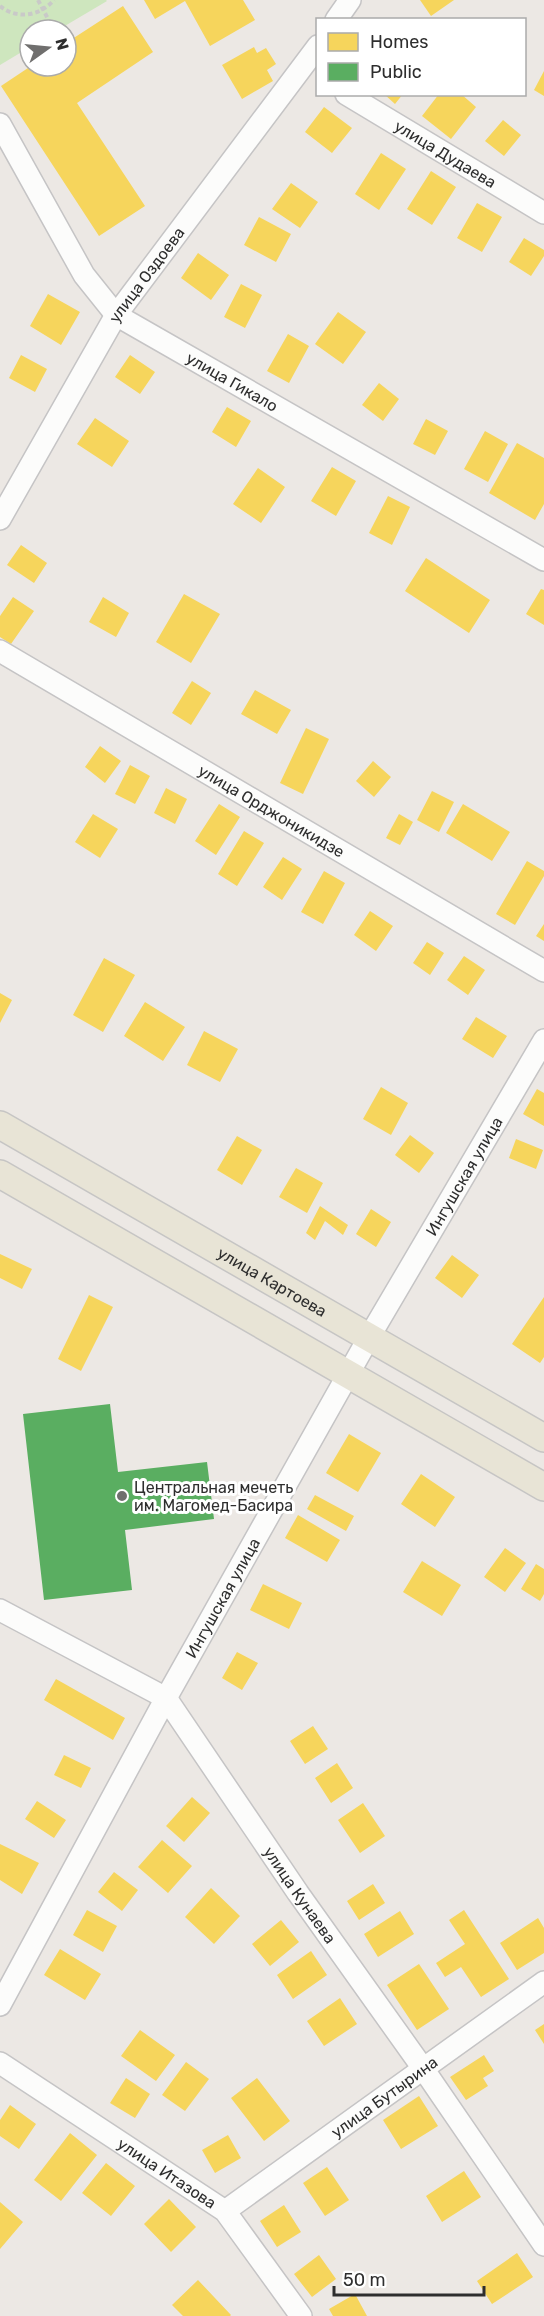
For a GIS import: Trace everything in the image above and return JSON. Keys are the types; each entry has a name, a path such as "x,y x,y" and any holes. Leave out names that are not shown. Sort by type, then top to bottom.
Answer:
{"main road":[{"name":"улица Картоева","path":"0,1125 368,1339 544,1438"},
{"path":"0,1174 544,1487"}],"street":[{"path":"337,18 350,0"},
{"name":"улица Оздоева","path":"0,519 116,315 310,73 316,53"},
{"name":"улица Дудаева","path":"349,96 544,213"},
{"name":"улица Гикало","path":"0,124 84,275 116,315 544,560"},
{"name":"улица Орджоникидзе","path":"0,651 544,971"},
{"name":"Ингушская улица","path":"0,2005 166,1698 368,1339 544,1040"},
{"name":"улица Кунаева","path":"0,1610 166,1698 298,1893 422,2067 544,2245"},
{"name":"улица Бутырина","path":"225,2211 422,2067 544,1982"},
{"name":"улица Итазова","path":"0,2063 225,2211 301,2316"}],"path":[{"path":"38,0 47,18"},
{"path":"0,6 17,14 31,15 43,10 54,0"}],"green space":[{"path":"0,0 107,1 78,18 18,18 18,54 0,65"}],"building: Homes":[{"path":"144,0 243,0 255,20 210,46 185,1 155,19"},
{"path":"420,0 454,0 431,16"},
{"path":"123,6 153,52 77,103 145,206 99,236 1,86 18,75 18,78 78,78 78,35"},
{"path":"254,47 257,53 266,48 276,64 267,70 273,81 242,99 222,65"},
{"path":"544,71 544,96 534,90"},
{"path":"386,96 401,96 395,104"},
{"path":"437,96 463,96 476,107 451,139 422,116"},
{"path":"324,107 352,128 332,153 305,132"},
{"path":"503,120 521,135 504,156 485,141"},
{"path":"381,153 406,169 379,210 355,194"},
{"path":"431,171 456,187 432,225 407,209"},
{"path":"291,183 318,202 300,228 272,209"},
{"path":"477,203 502,217 482,252 457,238"},
{"path":"259,217 291,234 276,262 244,245"},
{"path":"524,238 544,250 544,256 531,276 509,262"},
{"path":"198,253 229,275 211,300 181,278"},
{"path":"241,284 262,295 245,328 224,317"},
{"path":"48,294 80,312 61,345 30,326"},
{"path":"338,312 366,332 343,364 315,344"},
{"path":"288,334 309,346 289,383 267,371"},
{"path":"21,355 47,369 35,392 9,378"},
{"path":"130,355 155,372 140,394 115,377"},
{"path":"379,383 399,399 383,421 362,405"},
{"path":"227,407 251,421 236,447 212,432"},
{"path":"95,418 129,441 112,467 77,444"},
{"path":"426,419 448,431 435,455 413,444"},
{"path":"485,431 508,444 488,482 464,469"},
{"path":"517,443 544,458 544,504 535,520 489,493"},
{"path":"332,467 356,481 336,516 311,501"},
{"path":"258,468 285,487 261,523 233,504"},
{"path":"388,496 410,507 392,545 369,533"},
{"path":"21,545 47,563 34,583 7,565"},
{"path":"426,558 490,600 469,633 405,591"},
{"path":"541,589 544,590 544,625 526,614"},
{"path":"184,594 220,614 191,663 156,642"},
{"path":"13,597 34,611 11,644 0,637 0,616"},
{"path":"103,597 129,613 116,637 89,622"},
{"path":"192,681 211,693 191,725 172,713"},
{"path":"255,690 291,710 277,734 241,714"},
{"path":"306,728 329,739 303,794 280,783"},
{"path":"100,746 121,761 105,783 85,767"},
{"path":"373,761 391,777 374,797 356,781"},
{"path":"130,765 150,776 135,804 115,794"},
{"path":"166,788 187,799 175,824 154,813"},
{"path":"432,791 454,802 439,832 417,820"},
{"path":"219,804 240,817 216,855 195,841"},
{"path":"463,804 510,832 492,861 446,833"},
{"path":"93,814 118,829 100,858 75,842"},
{"path":"399,814 413,822 400,845 386,838"},
{"path":"244,831 264,843 237,886 218,874"},
{"path":"283,857 302,869 282,900 263,887"},
{"path":"527,861 544,871 544,876 515,925 496,914"},
{"path":"324,871 345,883 323,924 301,912"},
{"path":"370,911 393,926 376,951 354,935"},
{"path":"544,924 544,941 536,936"},
{"path":"427,942 444,953 430,975 413,963"},
{"path":"464,956 485,970 468,995 447,980"},
{"path":"104,958 135,975 103,1032 73,1015"},
{"path":"0,993 12,1000 0,1023"},
{"path":"145,1002 185,1027 163,1061 124,1036"},
{"path":"476,1017 507,1036 493,1058 462,1039"},
{"path":"204,1031 238,1049 220,1082 187,1065"},
{"path":"381,1087 408,1103 391,1135 363,1119"},
{"path":"537,1089 544,1093 544,1126 523,1114"},
{"path":"410,1135 434,1153 419,1173 395,1155"},
{"path":"237,1136 262,1150 242,1185 217,1170"},
{"path":"516,1139 543,1150 536,1169 509,1158"},
{"path":"296,1168 323,1183 307,1213 279,1197"},
{"path":"320,1206 348,1225 343,1235 325,1221 315,1240 306,1233"},
{"path":"371,1209 391,1222 376,1247 356,1234"},
{"path":"0,1254 32,1269 22,1289 0,1278"},
{"path":"452,1255 479,1275 462,1298 435,1278"},
{"path":"89,1295 113,1307 81,1371 58,1359"},
{"path":"544,1297 544,1357 540,1363 512,1344"},
{"path":"349,1434 381,1453 358,1492 326,1473"},
{"path":"421,1474 455,1497 435,1527 401,1504"},
{"path":"315,1495 354,1516 346,1531 307,1509"},
{"path":"298,1515 340,1540 327,1562 285,1538"},
{"path":"505,1548 526,1563 505,1592 484,1577"},
{"path":"422,1561 461,1585 442,1616 403,1592"},
{"path":"536,1564 544,1569 544,1594 540,1601 521,1589"},
{"path":"263,1584 302,1603 289,1629 250,1610"},
{"path":"237,1652 258,1663 242,1690 222,1678"},
{"path":"56,1679 125,1718 113,1740 44,1700"},
{"path":"313,1726 328,1749 305,1764 290,1741"},
{"path":"64,1755 91,1768 81,1788 54,1775"},
{"path":"337,1763 353,1788 331,1803 315,1778"},
{"path":"192,1797 210,1813 184,1842 166,1826"},
{"path":"37,1801 66,1820 54,1838 25,1819"},
{"path":"363,1803 385,1836 360,1853 338,1820"},
{"path":"162,1840 192,1866 168,1893 138,1867"},
{"path":"0,1844 39,1863 22,1894 0,1880"},
{"path":"114,1872 138,1890 122,1911 98,1892"},
{"path":"373,1884 385,1903 359,1920 347,1901"},
{"path":"211,1888 240,1916 214,1944 185,1917"},
{"path":"87,1910 117,1926 103,1952 73,1935"},
{"path":"464,1910 509,1979 481,1997 461,1967 445,1977 436,1963 465,1944 449,1920"},
{"path":"400,1911 414,1934 378,1957 364,1934"},
{"path":"538,1918 544,1928 544,1953 517,1970 500,1943"},
{"path":"281,1920 299,1942 270,1966 252,1944"},
{"path":"60,1949 101,1974 85,2000 44,1975"},
{"path":"311,1951 327,1975 293,1999 277,1975"},
{"path":"419,1964 449,2009 417,2030 387,1985"},
{"path":"340,1998 357,2024 324,2046 307,2021"},
{"path":"544,2024 544,2044 535,2030"},
{"path":"140,2030 175,2055 156,2081 121,2056"},
{"path":"484,2055 494,2071 483,2078 488,2086 466,2100 450,2077"},
{"path":"186,2062 209,2079 185,2111 162,2095"},
{"path":"126,2078 150,2094 135,2118 110,2103"},
{"path":"257,2078 290,2121 264,2141 231,2098"},
{"path":"419,2096 438,2126 401,2149 383,2120"},
{"path":"10,2105 36,2124 19,2149 0,2136 0,2120"},
{"path":"70,2133 97,2155 61,2201 34,2180"},
{"path":"228,2135 241,2158 215,2173 202,2150"},
{"path":"106,2163 135,2186 111,2216 82,2193"},
{"path":"327,2167 349,2200 325,2216 303,2183"},
{"path":"464,2171 481,2197 442,2222 426,2196"},
{"path":"169,2199 196,2227 171,2252 144,2224"},
{"path":"0,2202 23,2222 0,2249"},
{"path":"284,2205 301,2232 277,2247 260,2221"},
{"path":"517,2253 533,2277 492,2304 477,2281"},
{"path":"319,2255 336,2279 312,2297 294,2274"},
{"path":"198,2280 230,2316 183,2316 172,2305"},
{"path":"355,2294 367,2316 333,2316 329,2309"}],"building: Public":[{"name":"Центральная мечеть им. Магомед-Басира","path":"110,1404 118,1472 207,1462 214,1519 125,1530 132,1590 44,1600 23,1414"}],"place":[{"name":"Центральная мечеть им. Магомед-Басира","path":"122,1496"}]}
